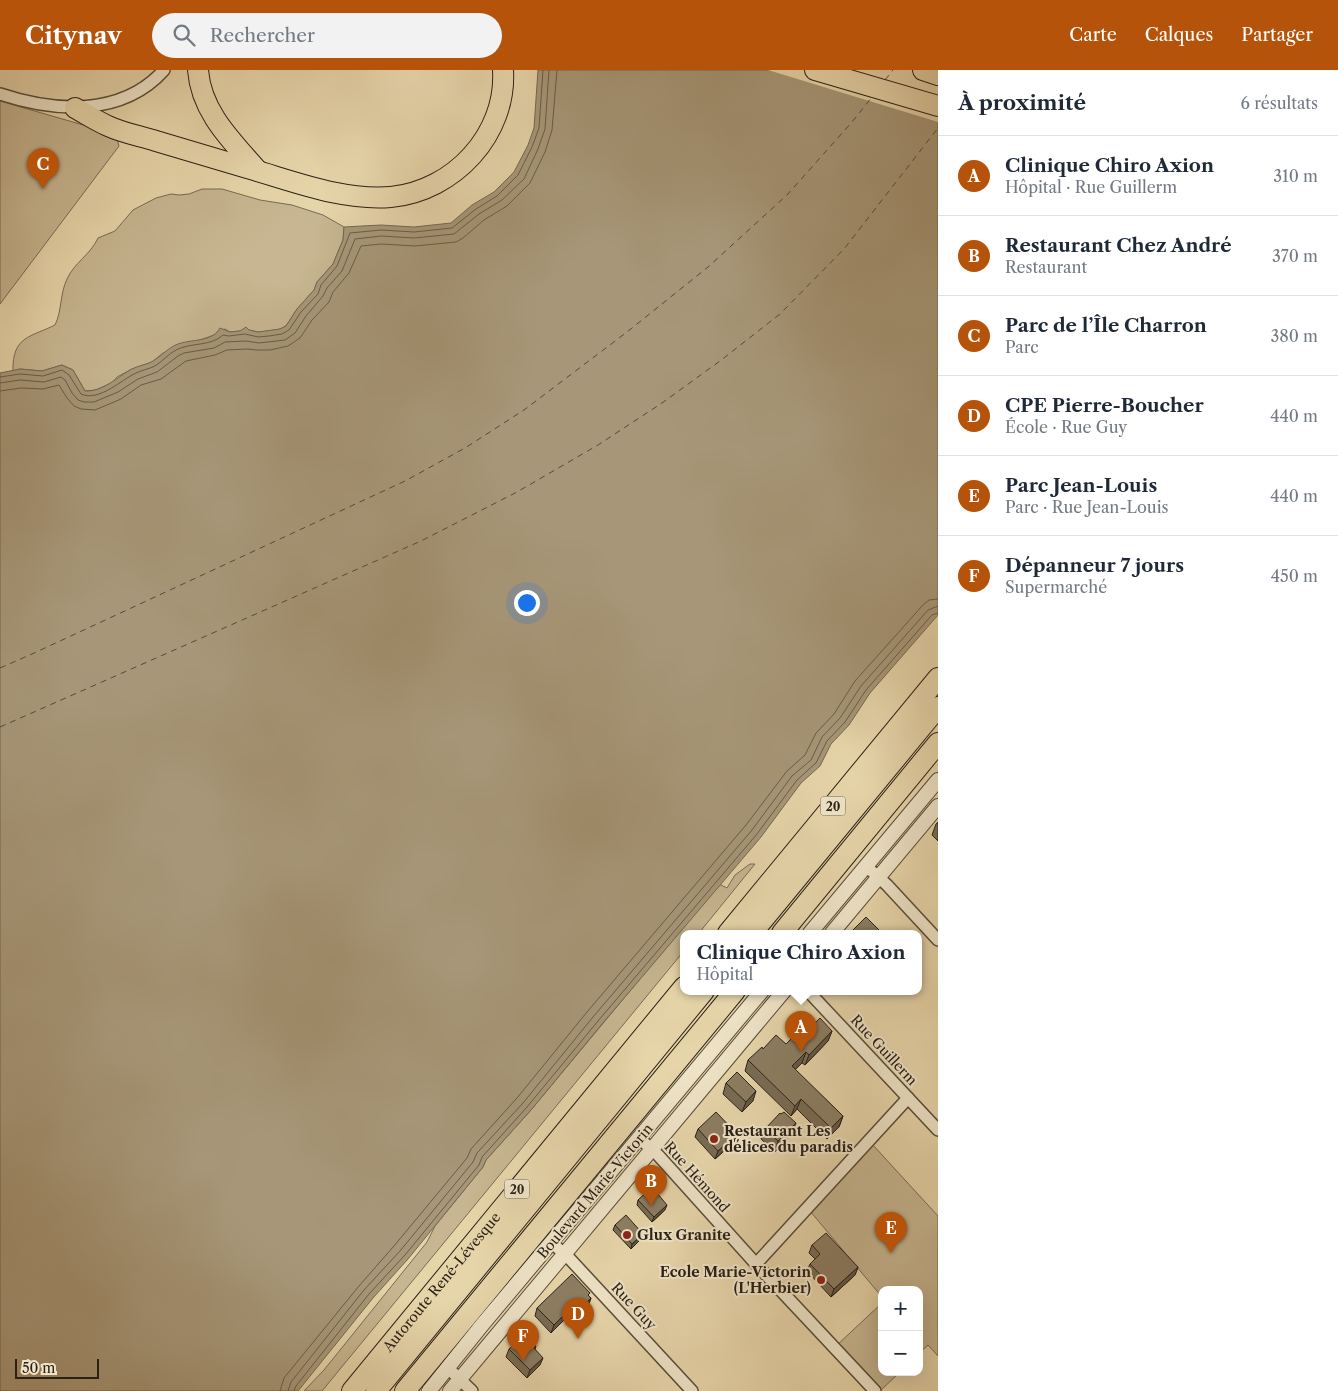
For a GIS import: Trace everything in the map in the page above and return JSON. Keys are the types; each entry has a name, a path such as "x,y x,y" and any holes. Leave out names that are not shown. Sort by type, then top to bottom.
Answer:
{"highway":[{"path":"198,70 201,90 213,116 258,171"},
{"path":"75,108 112,128 333,192 369,197 402,195 435,185 452,175 467,162 489,132 500,103 503,70"},
{"path":"815,70 938,106"},
{"path":"923,70 938,75"},
{"name":"20","path":"730,930 938,678"},
{"path":"754,930 938,707"},
{"path":"769,930 938,726"},
{"path":"784,930 938,743"},
{"name":"Autoroute René-Lévesque","path":"352,1391 680,992"},
{"name":"Autoroute René-Lévesque","path":"376,1391 701,995"},
{"path":"392,1391 717,995"},
{"path":"405,1391 731,995"}],"street":[{"path":"0,94 42,105 75,108 103,104 120,99 147,85 164,70"},
{"path":"813,930 937,784"},
{"path":"835,930 938,806"},
{"path":"866,866 879,877 938,940"},
{"name":"Boulevard Marie-Victorin","path":"430,1391 759,995"},
{"name":"Boulevard Marie-Victorin","path":"450,1391 781,995"},
{"name":"Rue Guillerm","path":"812,995 938,1130"},
{"path":"756,1264 908,1098"},
{"name":"Rue Hémond","path":"639,1138 652,1149 875,1391"},
{"name":"Rue Guy","path":"552,1243 564,1253 692,1391"},
{"path":"448,1368 472,1391"}],"shaded area":[{"path":"0,101 111,133 117,139 119,146 0,304"},
{"path":"202,189 222,189 260,200 292,205 323,215 344,227 343,240 333,264 317,282 314,290 297,309 286,326 280,329 258,332 249,330 230,332 225,329 218,331 217,334 163,353 152,362 132,369 117,377 113,382 96,390 85,391 73,370 62,365 42,371 20,369 13,371 16,351 20,344 25,339 55,325 67,279 98,238 115,231 133,210 156,198 171,194 189,194"},
{"path":"750,864 755,864 701,930 681,930 719,884 727,888 735,875"},
{"path":"680,931 680,956 322,1391 304,1391 324,1370 427,1242 435,1226 483,1167 486,1160 531,1110"},
{"path":"872,1144 938,1216 938,1356 928,1345 923,1349 923,1286 878,1286 878,1292 810,1211"},
{"path":"878,1307 878,1376 896,1376 880,1391 836,1346"}],"water":[{"path":"538,70 938,70 938,615 870,693 849,725 831,744 820,766 801,783 761,837 680,930 531,1110 486,1160 483,1167 298,1391 0,1391 0,373 20,369 42,371 62,365 73,370 85,391 92,391 104,387 126,372 151,362 178,344 210,337 220,328 230,332 240,331 246,327 249,330 258,332 280,329 286,326 297,309 314,290 317,282 333,264 343,240 344,227 381,225 414,227 451,223 472,205 494,192 514,172 528,145 534,128"}],"pier":[{"path":"768,70 938,70 938,122"}],"building":[{"path":"866,917 879,930 853,930"},
{"path":"820,1018 832,1031 809,1055 806,1052 792,1066 843,1116 831,1128 801,1099 795,1106 748,1060 762,1047 763,1049 776,1035 786,1044 792,1038 796,1042"},
{"path":"737,1072 756,1091 746,1102 726,1083"},
{"name":"Restaurant Les délices du paradis","path":"716,1112 737,1134 718,1151 698,1129"},
{"path":"784,1112 796,1123 778,1141 765,1129 780,1113"},
{"path":"652,1187 667,1205 654,1217 638,1200"},
{"name":"Glux Granite","path":"626,1215 643,1234 632,1244 615,1225"},
{"path":"826,1233 858,1267 834,1289 810,1264 820,1254 812,1245"},
{"path":"572,1274 590,1293 588,1295 591,1298 581,1308 576,1303 554,1325 537,1308"},
{"path":"524,1335 536,1346 534,1348 543,1358 530,1370 509,1349"}],"ferry route":[{"path":"885,80 893,70"},
{"path":"0,668 405,481 465,448 524,410 627,332 708,267 787,195 872,97"},
{"path":"0,727 421,541 517,492 598,445 662,403 780,314 844,249 938,128"}],"place":[{"name":"Parc de l’Île Charron","path":"43,189"},
{"name":"Clinique Chiro Axion","path":"801,1052"},
{"name":"Restaurant Les délices du paradis","path":"714,1139"},
{"name":"Restaurant Chez André","path":"651,1206"},
{"name":"Glux Granite","path":"627,1235"},
{"name":"Parc Jean-Louis","path":"891,1253"},
{"name":"Ecole Marie-Victorin (L'Herbier)","path":"821,1280"},
{"name":"CPE Pierre-Boucher","path":"578,1339"},
{"name":"Dépanneur 7 jours","path":"523,1361"}]}
